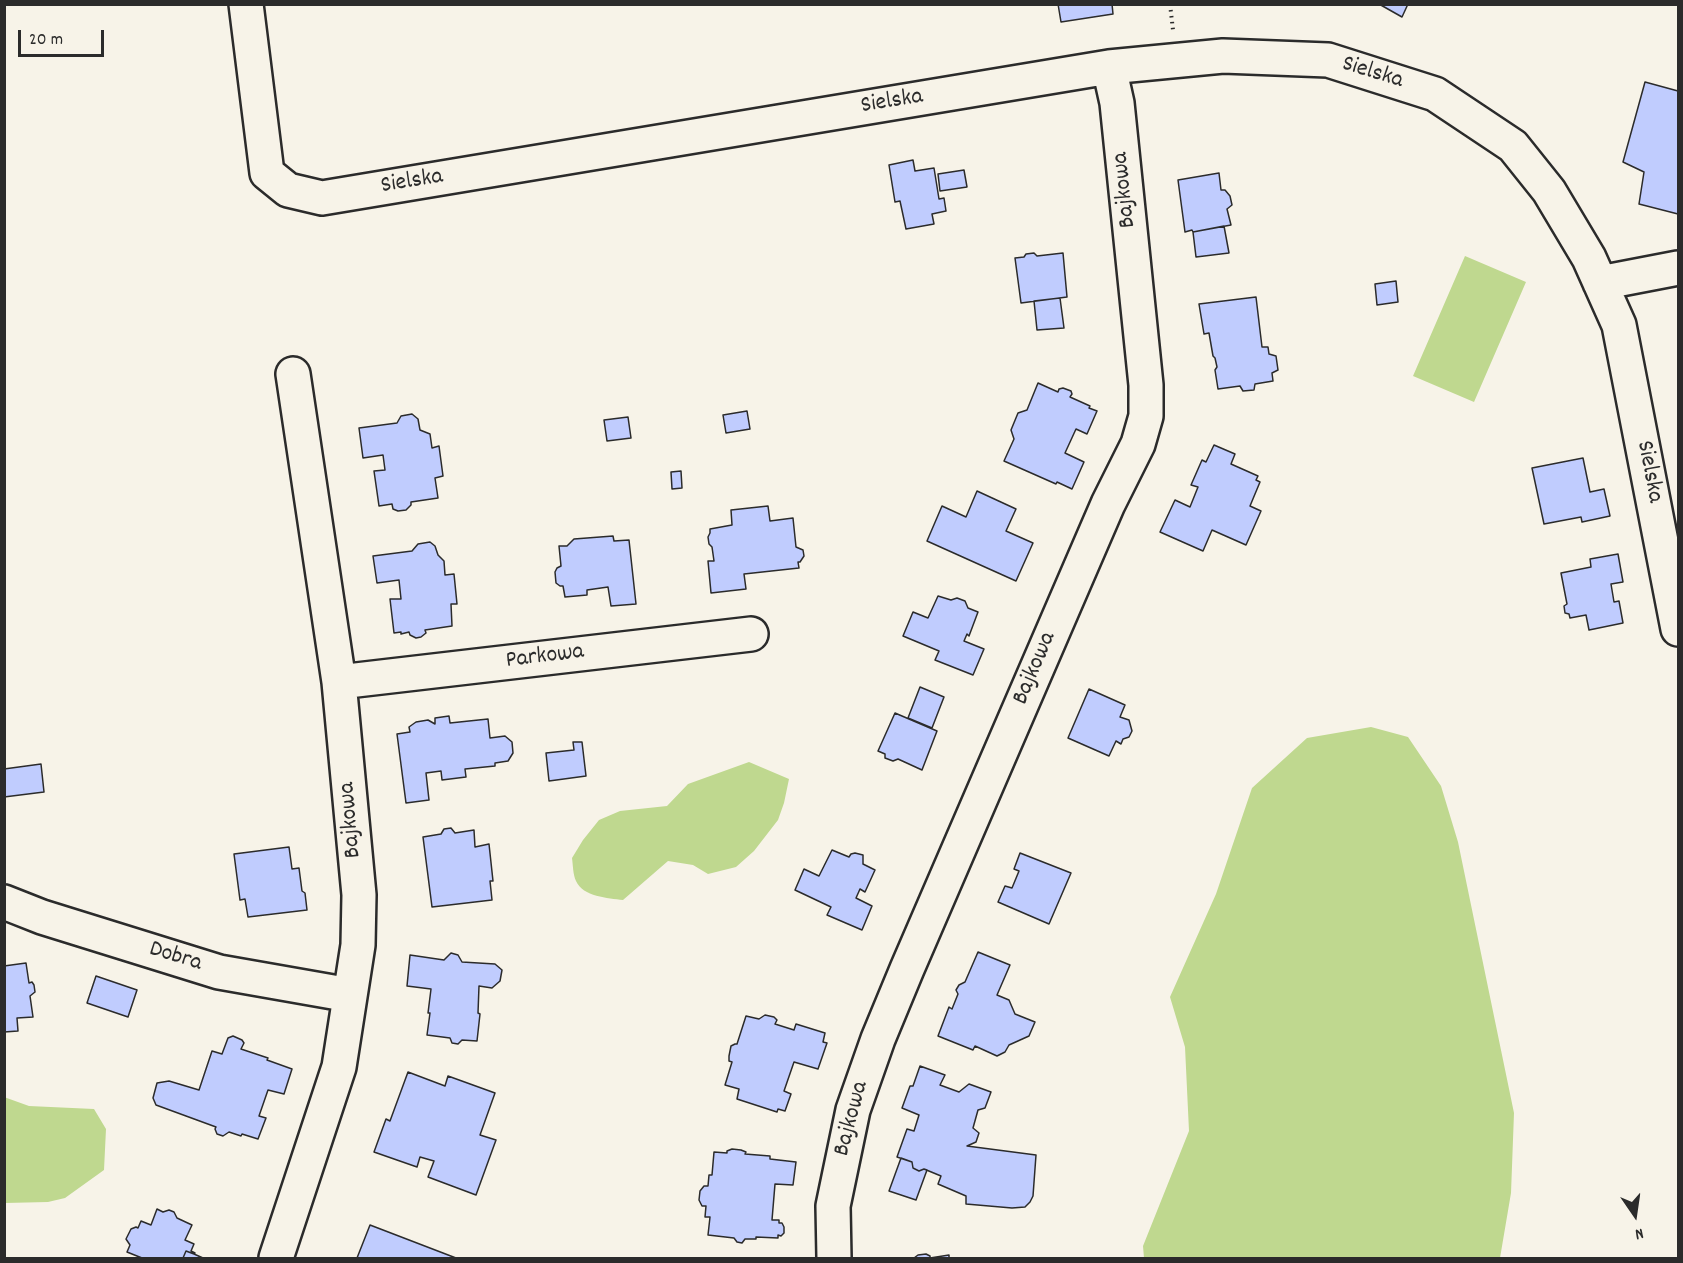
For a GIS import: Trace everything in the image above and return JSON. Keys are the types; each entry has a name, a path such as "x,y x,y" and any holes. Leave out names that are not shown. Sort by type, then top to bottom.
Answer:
{"street":[{"name":"Sielska","path":"246,4 267,173 288,190 322,198 1109,67 1223,56 1328,60 1435,94 1513,146 1549,191 1589,258 1619,325 1678,629"},
{"name":"Bajkowa","path":"834,1258 833,1206 841,1161 853,1110 878,1039 1098,526 1138,444 1146,416 1146,385 1117,103 1109,67"},
{"path":"1600,283 1678,268"},
{"name":"Bajkowa","path":"276,1258 339,1067 358,945 358,895 339,682 293,374"},
{"name":"Parkowa","path":"339,682 751,634"},
{"name":"Dobra","path":"4,902 42,917 219,972 350,995"}],"green space":[{"path":"1465,256 1526,282 1474,402 1413,376"},
{"path":"1371,727 1408,737 1441,786 1458,842 1514,1113 1511,1193 1500,1258 1144,1258 1143,1246 1189,1131 1185,1047 1170,997 1216,894 1252,788 1307,738"},
{"path":"749,762 789,779 778,820 754,851 736,867 708,874 693,865 668,861 623,900 596,896 579,886 574,876 572,858 599,820 620,811 667,806 688,784"},
{"path":"4,1097 29,1106 94,1109 106,1129 104,1170 65,1198 48,1202 5,1203"}],"building":[{"path":"1058,4 1112,4 1113,14 1061,22"},
{"path":"1379,4 1408,4 1402,17"},
{"path":"1645,82 1678,91 1678,214 1639,204 1644,172 1623,162"},
{"path":"913,160 915,171 934,168 939,199 944,198 946,211 932,214 934,224 906,229 900,201 895,202 889,165"},
{"path":"964,170 967,187 940,191 938,174"},
{"path":"1219,173 1221,190 1225,190 1230,196 1232,205 1227,209 1231,225 1185,232 1178,180"},
{"path":"1224,226 1229,253 1196,257 1193,232"},
{"path":"1034,253 1037,256 1063,253 1067,297 1021,303 1015,258"},
{"path":"1396,281 1398,302 1377,305 1375,284"},
{"path":"1256,297 1262,347 1268,347 1269,354 1276,356 1278,370 1272,373 1273,381 1255,384 1254,390 1243,391 1240,386 1218,389 1215,358 1209,333 1204,334 1199,304"},
{"path":"1060,298 1064,328 1037,330 1034,301"},
{"path":"1038,383 1058,392 1063,388 1071,391 1070,397 1097,411 1087,434 1076,429 1065,453 1084,462 1072,489 1004,461 1014,439 1011,430 1018,413 1027,410"},
{"path":"747,411 750,429 726,433 723,415"},
{"path":"412,414 418,419 420,430 430,434 432,448 439,446 443,476 435,478 438,498 411,502 406,510 398,511 393,509 392,504 379,506 374,471 385,470 383,455 363,458 359,428 397,423 401,416"},
{"path":"628,417 631,438 607,441 604,420"},
{"path":"1214,445 1235,454 1231,464 1258,476 1256,480 1260,482 1250,506 1261,511 1246,545 1212,530 1203,551 1160,532 1175,500 1190,507 1198,487 1191,485 1202,460 1206,462"},
{"path":"1583,458 1590,492 1604,489 1610,516 1582,522 1581,517 1544,524 1532,468"},
{"path":"681,471 682,488 672,489 671,472"},
{"path":"977,491 1016,509 1006,531 1033,543 1016,581 927,541 942,506 966,517"},
{"path":"768,506 770,521 793,518 796,547 803,550 804,556 798,562 799,568 744,574 746,589 711,593 708,561 714,561 708,537 710,529 732,525 731,510"},
{"path":"613,536 614,541 629,540 636,604 611,606 608,587 587,590 587,595 565,597 563,586 556,583 555,572 561,566 559,546 567,546 574,539"},
{"path":"430,542 444,561 445,575 454,574 457,604 451,604 452,626 425,630 426,633 416,638 409,632 394,633 390,599 401,599 399,580 377,583 373,556 412,551 418,544"},
{"path":"1618,554 1623,582 1611,584 1614,602 1619,601 1623,623 1589,630 1586,615 1570,618 1569,614 1565,613 1564,606 1567,604 1561,573 1591,567 1590,559"},
{"path":"938,596 965,601 968,608 978,612 969,636 967,634 964,641 984,649 973,675 935,660 939,651 903,636 913,612 928,618"},
{"path":"920,687 944,697 932,728 908,718"},
{"path":"1089,689 1125,705 1120,717 1129,720 1132,731 1121,744 1116,741 1109,756 1068,738"},
{"path":"895,713 937,731 922,770 898,759 893,761 885,758 885,754 878,751"},
{"path":"449,716 450,723 488,719 490,738 505,736 512,742 513,753 508,761 495,763 495,766 465,769 466,777 442,780 441,771 426,773 429,800 406,803 397,734 410,732 409,727 416,722 428,720 435,724 435,718"},
{"path":"573,742 582,742 586,776 549,781 546,753 574,750"},
{"path":"41,764 44,792 4,797 4,769"},
{"path":"451,828 455,833 474,830 475,847 489,844 493,881 490,881 492,900 432,907 423,837 441,834 444,829"},
{"path":"289,847 292,869 299,868 307,910 248,917 245,899 240,900 234,854"},
{"path":"832,850 849,857 855,853 863,855 863,864 875,870 865,892 860,889 856,898 872,906 862,930 827,915 831,907 795,890 804,869 819,876"},
{"path":"1020,853 1071,873 1049,924 998,902 1005,886 1012,888 1019,871 1014,869"},
{"path":"978,952 1010,965 997,995 1009,1000 1015,1014 1035,1022 1029,1036 1009,1045 1005,1052 997,1056 975,1046 973,1050 938,1036 949,1007 952,1009 958,994 956,990 965,982"},
{"path":"451,953 458,955 462,962 495,964 502,970 500,981 492,988 479,986 478,1013 480,1014 477,1041 462,1040 458,1044 452,1043 450,1038 427,1035 431,989 407,986 410,955 444,960"},
{"path":"26,963 29,983 32,982 34,985 35,992 30,996 33,1017 17,1018 18,1031 4,1032 4,966"},
{"path":"96,976 137,990 128,1017 87,1003"},
{"path":"765,1015 774,1017 777,1020 775,1024 794,1030 796,1024 825,1033 823,1042 827,1043 818,1069 794,1062 784,1091 791,1094 785,1111 778,1109 777,1112 737,1099 739,1089 725,1085 732,1062 729,1061 731,1046 737,1044 746,1016 759,1019"},
{"path":"233,1036 244,1043 241,1049 292,1069 284,1094 268,1090 259,1116 266,1118 258,1139 229,1132 223,1136 217,1134 216,1127 156,1105 153,1098 157,1083 169,1081 199,1090 212,1051 222,1054 228,1038"},
{"path":"920,1066 945,1075 940,1085 959,1092 969,1084 991,1092 985,1108 978,1110 973,1128 979,1133 976,1142 967,1146 1036,1155 1033,1196 1025,1207 966,1204 966,1196 938,1184 941,1176 924,1169 919,1171 913,1168 912,1162 897,1157 907,1129 914,1131 919,1115 902,1108"},
{"path":"408,1072 445,1086 448,1076 495,1093 480,1135 496,1140 476,1195 428,1177 434,1161 420,1157 417,1167 374,1152 386,1119 390,1121"},
{"path":"732,1149 741,1150 746,1152 745,1154 770,1156 770,1159 796,1162 793,1185 775,1184 772,1220 779,1220 784,1227 784,1233 781,1236 778,1235 778,1238 756,1237 756,1239 745,1239 742,1243 737,1242 734,1238 708,1235 710,1217 705,1217 706,1206 702,1206 699,1200 700,1191 704,1186 708,1186 709,1175 712,1175 714,1152 727,1153"},
{"path":"901,1158 912,1162 913,1168 919,1171 927,1170 916,1200 889,1191"},
{"path":"157,1209 163,1212 169,1210 174,1212 177,1218 192,1225 185,1240 194,1244 191,1251 194,1254 186,1251 183,1258 142,1258 127,1252 130,1245 126,1239 131,1229 138,1228 141,1221 151,1225"},
{"path":"370,1225 456,1258 357,1258"},
{"path":"186,1251 194,1254 203,1258 183,1258"},
{"path":"926,1254 930,1258 914,1258 918,1255"},
{"path":"949,1255 949,1258 930,1258"}]}
